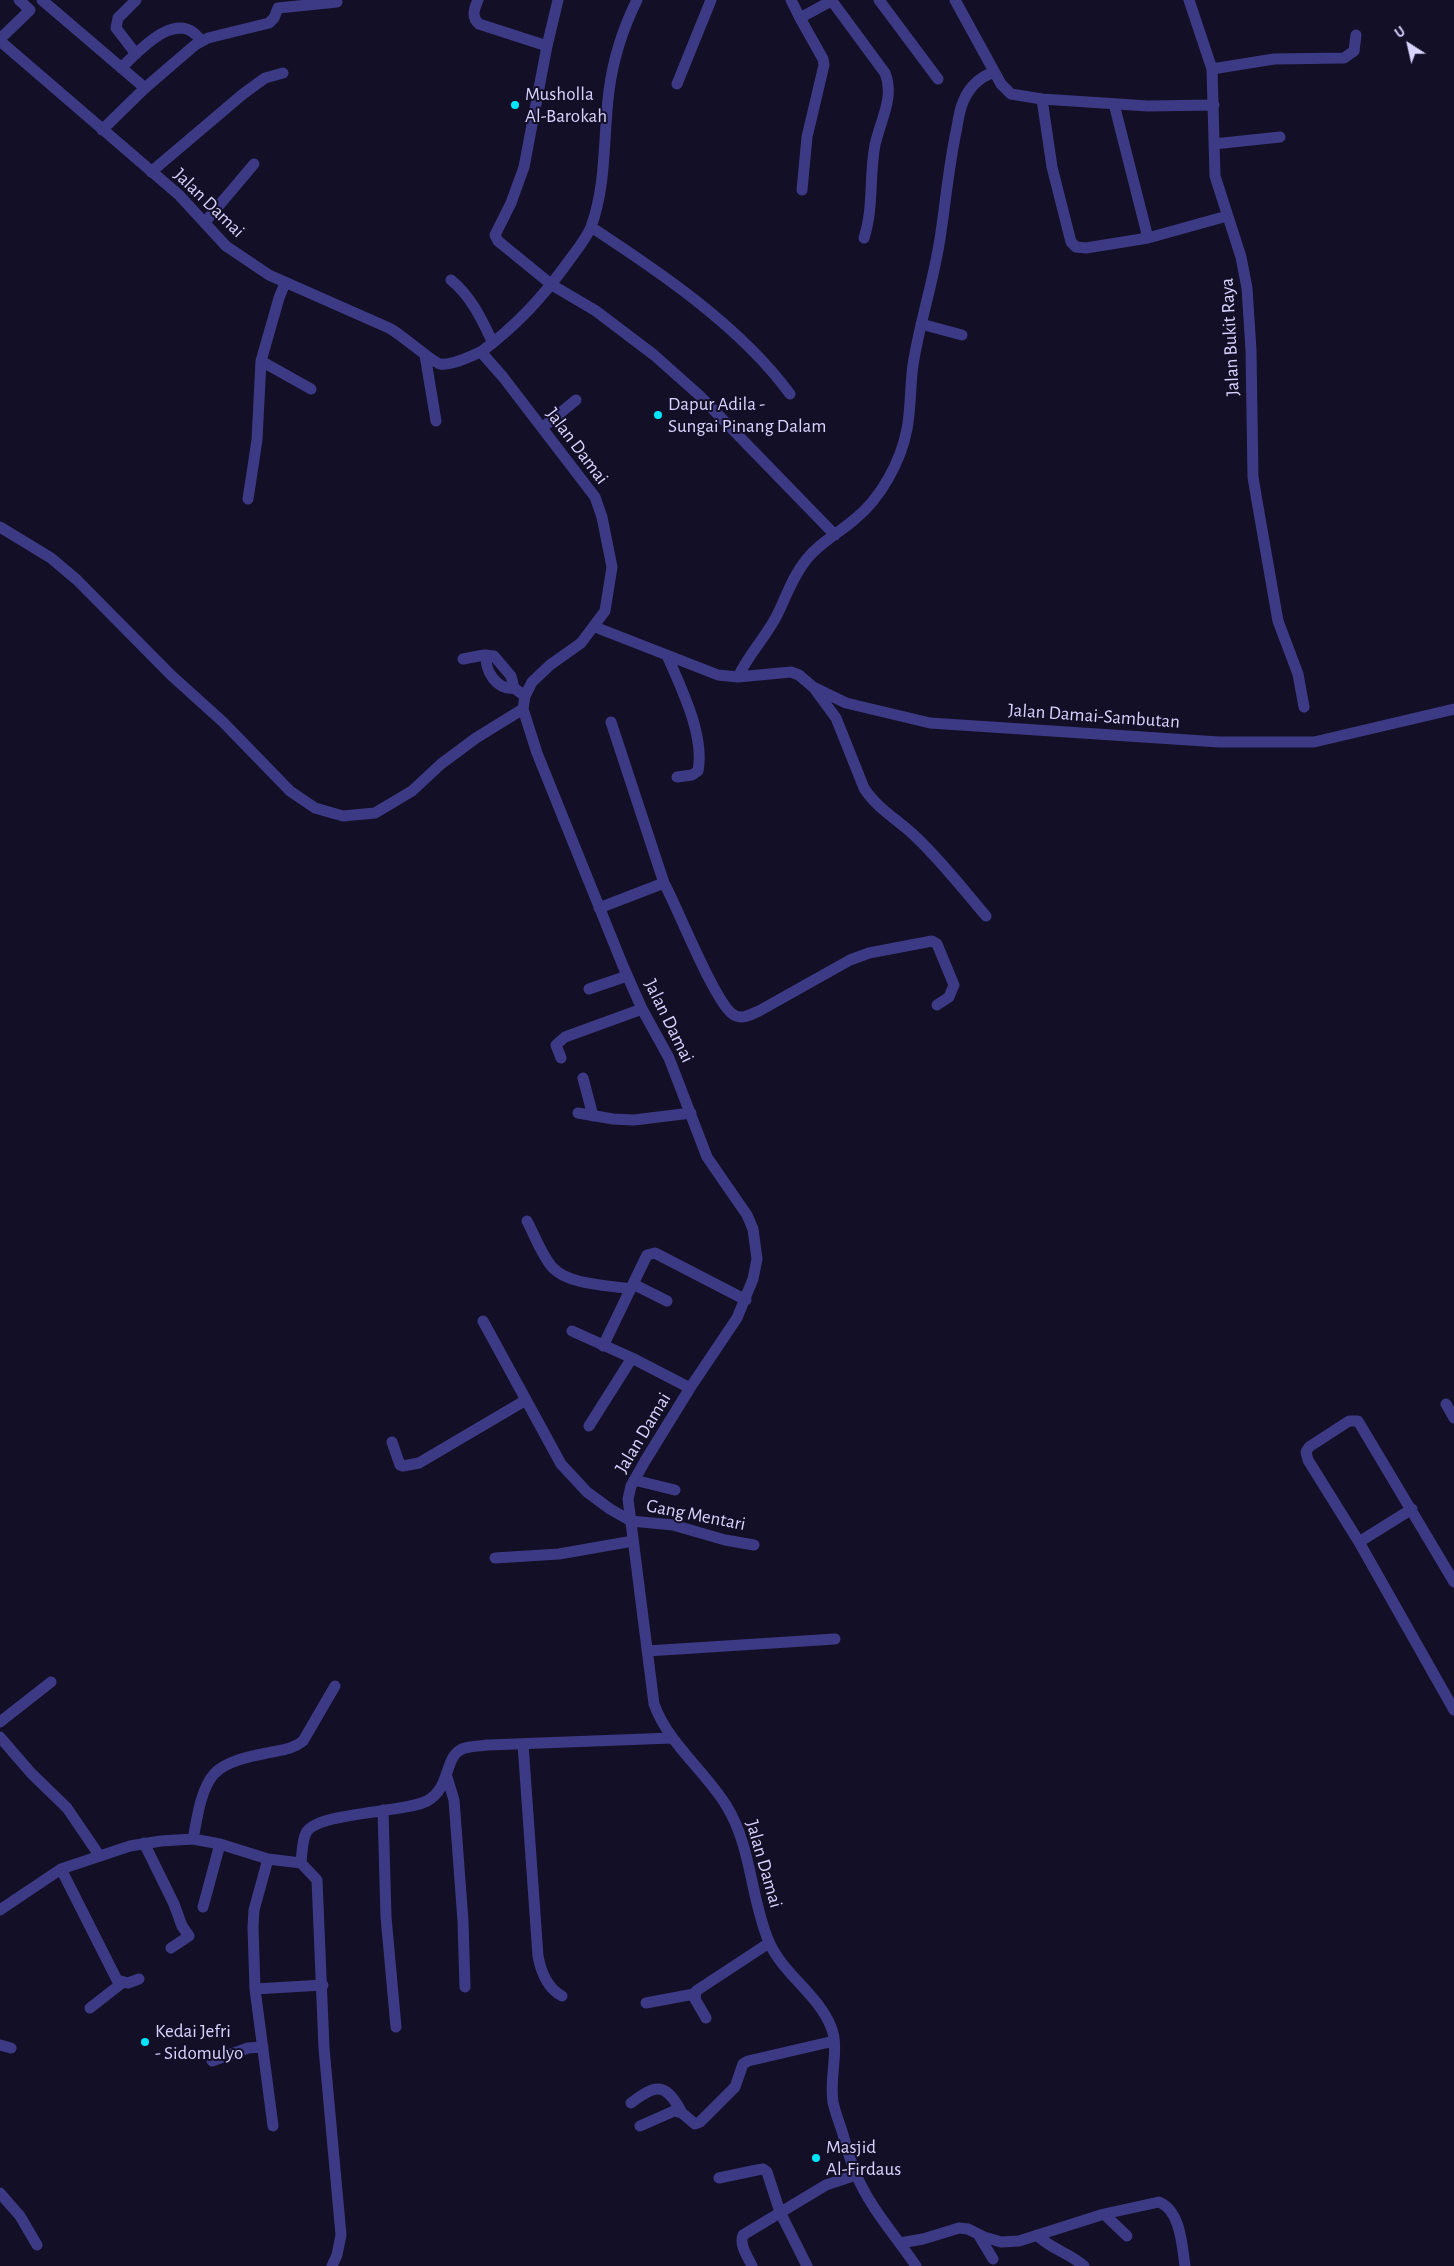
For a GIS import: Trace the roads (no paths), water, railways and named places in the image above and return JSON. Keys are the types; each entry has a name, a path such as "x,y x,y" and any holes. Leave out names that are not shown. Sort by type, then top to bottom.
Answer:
{"street":[{"path":"18,0 30,10"},
{"path":"41,0 145,88"},
{"name":"Jalan Damai","path":"41,0 0,40 179,195 226,246 269,276 402,335 426,355 441,364 481,352 595,498 602,517 612,567 606,611 581,643 550,665 532,682 525,696 524,708 535,748 627,976 642,1009 669,1058 707,1157 736,1198 753,1229 758,1259 746,1300 729,1333 690,1388 634,1480 628,1499 654,1704 660,1720 672,1738 710,1782 727,1806 748,1860 769,1944 832,2028 834,2041 833,2102 856,2175 878,2213 916,2266"},
{"path":"136,0 118,18 116,28 136,54"},
{"path":"478,0 474,20 479,24 547,46"},
{"path":"558,0 547,46 524,167 511,203 495,235 498,241 552,285 596,312 654,355 698,395 835,535"},
{"path":"481,352 511,330 552,285 591,228 604,163 609,90 626,21 636,0"},
{"path":"677,84 711,0"},
{"path":"791,0 823,58 824,65 807,137 802,190"},
{"path":"800,18 832,0 886,74 889,83 888,96 875,146 871,204 864,238"},
{"path":"879,0 938,79"},
{"path":"955,0 994,72 1010,94 1042,99 1148,106 1214,105"},
{"name":"Jalan Bukit Raya","path":"1189,0 1212,69 1215,176 1241,257 1247,288 1251,350 1253,477 1278,621 1298,674 1304,706"},
{"path":"102,130 145,88 201,41 269,23 274,18 279,4 337,2"},
{"path":"121,68 148,43 170,29 183,27 189,29 201,41"},
{"path":"1212,69 1274,59 1344,58 1354,50 1356,35"},
{"path":"738,677 745,663 776,617 791,581 806,559 857,518 874,499 887,481 898,456 908,424 913,366 921,324 937,262 949,163 962,103 974,84 994,72"},
{"path":"151,172 243,94 265,78 283,73"},
{"path":"1042,99 1052,167 1071,242 1076,247 1086,248 1148,238 1227,216"},
{"path":"1114,104 1148,238"},
{"path":"1214,144 1280,137"},
{"path":"205,222 254,164"},
{"path":"591,228 690,297 735,333 790,394"},
{"path":"451,280 460,287 472,304 493,343"},
{"path":"248,499 257,432 261,361 285,283"},
{"path":"921,324 962,335"},
{"path":"426,355 436,422"},
{"path":"261,361 311,389"},
{"path":"542,428 576,400"},
{"path":"0,527 51,558 77,580 171,675 223,722 283,785 315,808 344,816 375,813 412,791 441,764 476,738 524,708"},
{"name":"Jalan Damai-Sambutan","path":"595,627 718,675 738,677 791,672 799,675 813,687 846,703 930,723 1219,742 1314,742 1454,709"},
{"path":"463,659 487,655 494,656 510,676 514,688 525,696"},
{"path":"667,655 690,710 700,759 698,771 692,775 677,777"},
{"path":"813,687 836,718 870,799 906,826 930,850 986,916"},
{"path":"611,722 664,883 706,972 721,1000 733,1015 744,1017 759,1011 859,956 932,941 937,944 954,985 949,997 937,1005"},
{"path":"599,908 664,883"},
{"path":"590,989 627,976"},
{"path":"561,1058 556,1045 565,1037 642,1009"},
{"path":"583,1078 593,1116"},
{"path":"578,1113 613,1120 634,1120 691,1113"},
{"path":"527,1221 548,1261 560,1274 575,1281 632,1287 667,1301"},
{"path":"603,1346 647,1255 654,1253 746,1300"},
{"path":"483,1321 561,1464 587,1492 610,1509 631,1521"},
{"path":"572,1332 632,1358 690,1388"},
{"path":"589,1426 632,1358"},
{"path":"392,1442 397,1462 400,1465 419,1462 526,1400"},
{"path":"1446,1404 1454,1418"},
{"path":"1454,1582 1358,1421 1349,1421 1309,1447 1306,1456 1358,1542 1454,1710"},
{"path":"634,1480 675,1490"},
{"path":"1358,1542 1412,1509"},
{"name":"Gang Mentari","path":"631,1521 673,1525 724,1540 754,1545"},
{"path":"495,1558 559,1554 633,1541"},
{"path":"647,1651 835,1639"},
{"path":"0,1722 51,1682"},
{"path":"193,1839 206,1790 214,1774 225,1766 256,1755 296,1746 303,1741 336,1686"},
{"path":"0,1737 31,1773 67,1808 99,1855"},
{"path":"301,1863 306,1833 311,1826 363,1813 426,1802 437,1794 447,1777 453,1756 462,1749 488,1745 672,1738"},
{"path":"523,1744 537,1950 540,1966 547,1982 555,1992 562,1996"},
{"path":"447,1777 454,1800 464,1921 465,1987"},
{"path":"383,1810 386,1916 396,2027"},
{"path":"0,1910 61,1869 99,1855 144,1843 193,1839 220,1844 268,1859 301,1863 317,1880 323,1986 324,2048 341,2235 337,2255 332,2266"},
{"path":"144,1843 174,1904 182,1926 189,1936 171,1948"},
{"path":"203,1907 220,1844"},
{"path":"268,1859 254,1910 255,1989 273,2126"},
{"path":"61,1869 117,1980 122,1983"},
{"path":"646,2003 694,1994 769,1944"},
{"path":"90,2008 122,1983 138,1979"},
{"path":"255,1989 323,1986"},
{"path":"694,1994 706,2018"},
{"path":"631,2103 646,2092 656,2088 665,2089 675,2099 682,2113 691,2123 700,2122 735,2087 742,2064 834,2041"},
{"path":"212,2061 240,2050 263,2047"},
{"path":"640,2126 674,2111 682,2113"},
{"path":"719,2178 763,2169 767,2172 780,2212 807,2266"},
{"path":"752,2266 742,2246 741,2239 743,2234 826,2184 856,2175"},
{"path":"0,2193 20,2216 37,2245"},
{"path":"900,2243 923,2239 960,2228 968,2229 1001,2242 1019,2241 1104,2214 1159,2202 1169,2210 1178,2228 1185,2266"},
{"path":"1104,2214 1127,2236"},
{"path":"978,2234 993,2259"},
{"path":"1037,2236 1048,2246 1072,2256 1084,2266"}],"place":[{"name":"Musholla Al-Barokah","path":"515,105"},
{"name":"Dapur Adila - Sungai Pinang Dalam","path":"658,415"},
{"name":"Kedai Jefri - Sidomulyo","path":"145,2042"},
{"name":"Masjid Al-Firdaus","path":"816,2158"}]}
